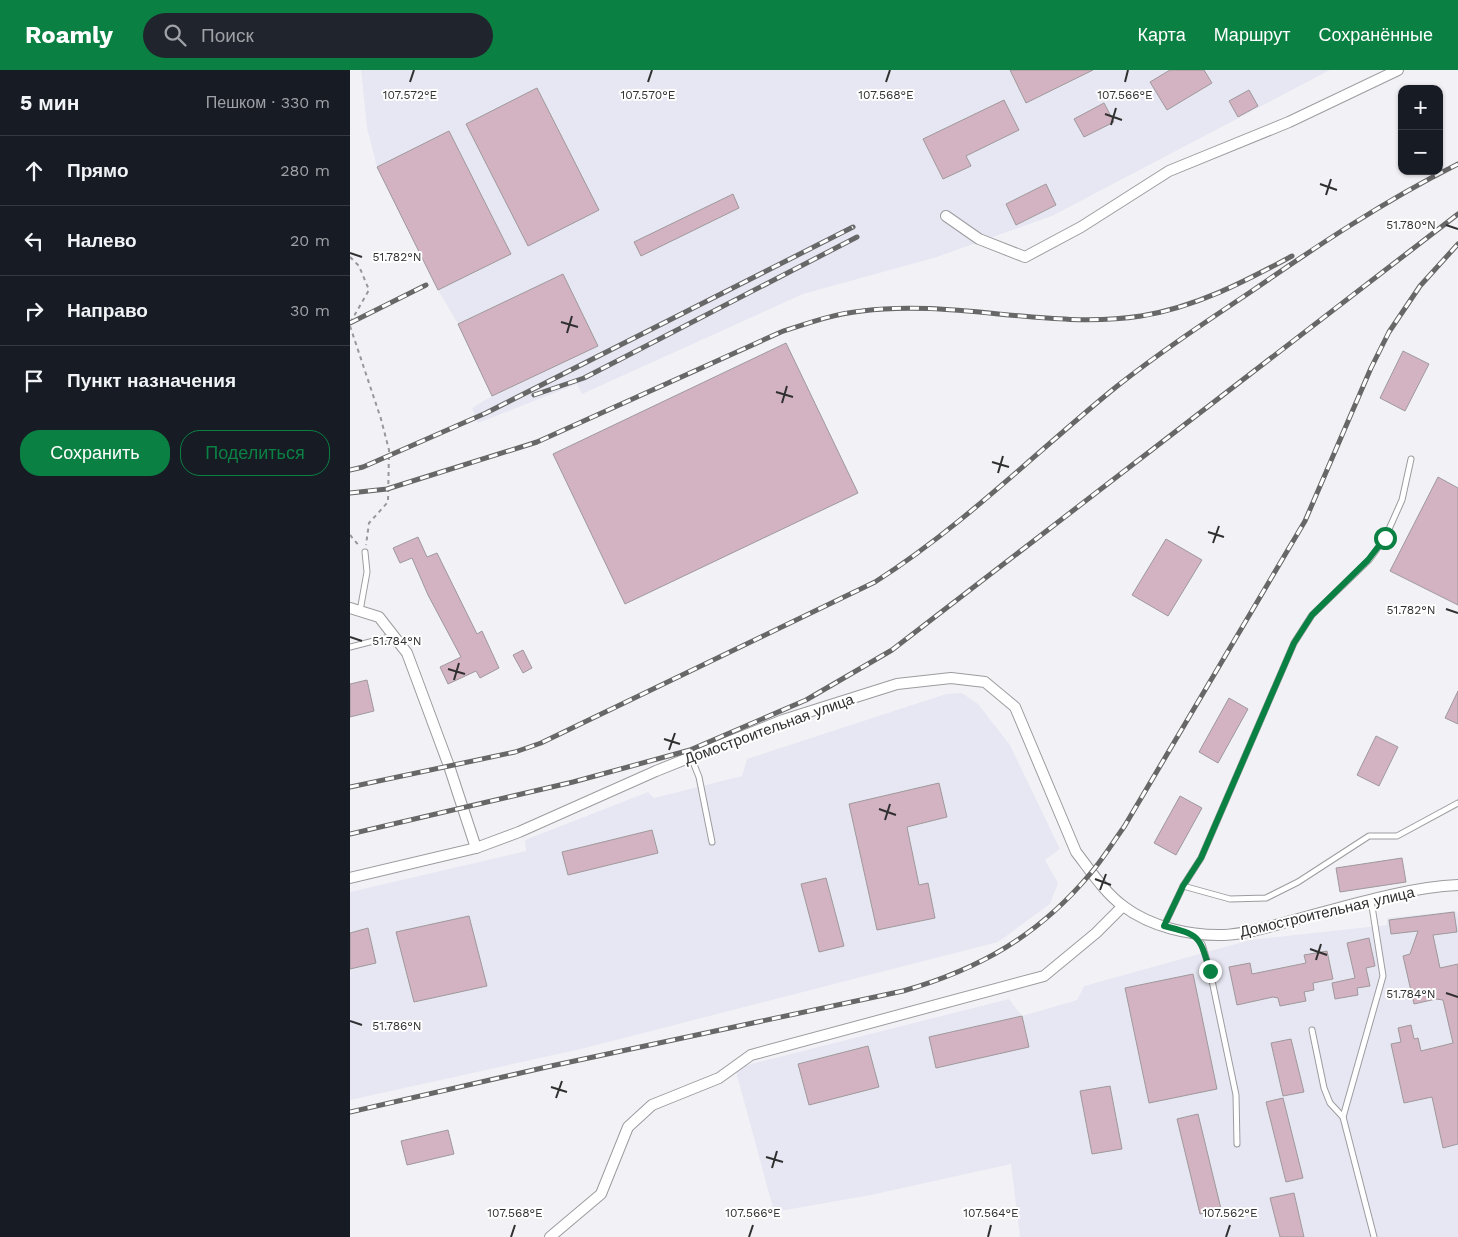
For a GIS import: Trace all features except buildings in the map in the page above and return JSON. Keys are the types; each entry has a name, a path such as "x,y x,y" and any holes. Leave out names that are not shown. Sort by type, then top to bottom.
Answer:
{"street":[{"path":"946,216 979,239 1025,257 1081,227 1169,171 1289,122 1398,70"},
{"path":"355,610 379,617 407,653 449,766 476,848"},
{"name":"Домостроительная улица","path":"350,878 476,848 519,832 691,757 783,720 897,684 951,678 985,682 1015,707 1076,852 1123,906 1164,926 1193,933 1225,935 1261,929 1371,900 1458,884"},
{"path":"550,1237 600,1194 628,1127 652,1105 719,1078 751,1055 1044,976 1096,933 1123,906"}],"lane":[{"path":"1164,926 1183,886 1201,858 1294,643 1312,615 1368,560 1385,538 1402,500 1411,459"},
{"path":"355,610 367,572 365,552"},
{"path":"350,647 394,636"},
{"path":"691,757 699,777 712,842"},
{"path":"1183,886 1230,899 1266,898 1298,882 1369,836 1397,836 1458,803"},
{"path":"1343,1117 1383,976 1371,900"},
{"path":"1193,933 1202,944 1210,971 1236,1095 1237,1144"},
{"path":"1312,1030 1324,1088 1330,1103 1343,1117 1374,1237"}],"path":[{"path":"350,257 359,266 369,290 350,324 381,419 389,450 388,502 369,523 365,552"},
{"path":"350,535 365,552"}],"shaded area":[{"path":"361,70 1330,70 1052,216 937,257 803,294 582,394 577,384 478,423 472,408 492,396 458,324 438,290 377,167 367,128"},
{"path":"962,693 978,704 1010,745 1060,849 1045,860 1058,883 1050,904 998,942 581,1049 350,1100 350,892 526,851 525,840 648,792 654,798 742,776 747,759 946,694"},
{"path":"1456,911 1458,917 1458,1237 1020,1237 1011,1164 871,1195 774,1212 735,1068 1009,999 1022,1016 1077,1000 1084,986 1250,940 1387,925 1387,918"}],"railway":[{"path":"350,787 515,752 541,743 875,582 939,537 1116,387 1165,350 1351,225 1404,193 1458,164"},
{"path":"350,834 573,782 690,750 806,700 892,650 1458,214"},
{"path":"350,470 363,467 486,413 853,227"},
{"path":"534,395 584,378 857,237"},
{"path":"350,1112 551,1066 903,991 958,972 983,960 1029,932 1070,896 1095,868 1124,827 1305,521 1371,368 1389,332 1420,286 1458,244"},
{"path":"350,493 387,489 537,442 781,332 811,322 851,312 896,308 1072,319 1107,319 1141,316 1200,300 1238,284 1292,256"},
{"path":"350,323 426,285"}],"route":[{"path":"1210,971 1202,944 1193,933 1164,926 1183,886 1201,858 1261,725 1274,686 1294,643 1312,615 1368,560 1385,538"}]}
